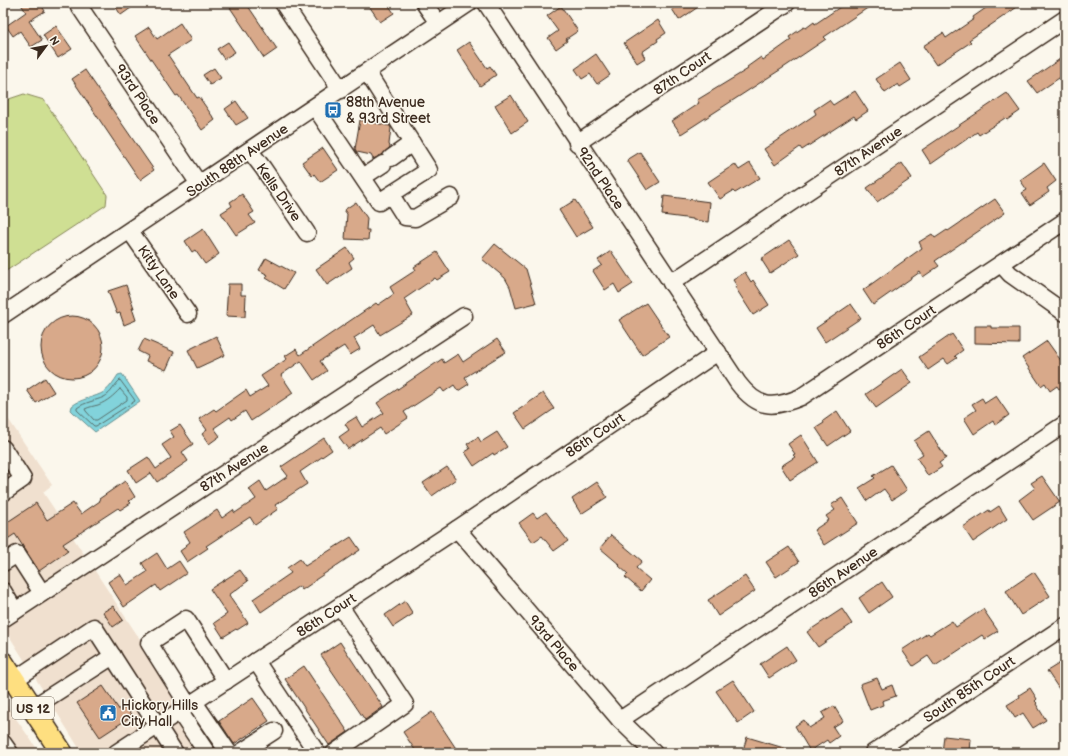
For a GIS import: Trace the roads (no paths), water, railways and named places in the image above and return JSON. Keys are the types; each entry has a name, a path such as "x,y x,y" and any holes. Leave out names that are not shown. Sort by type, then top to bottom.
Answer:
{"main road":[{"name":"US 12","path":"8,671 62,753"}],"street":[{"name":"93rd Place","path":"77,3 199,184"},
{"path":"283,3 341,90"},
{"path":"424,3 438,24"},
{"name":"South 88th Avenue","path":"3,315 469,3"},
{"name":"92nd Place","path":"486,3 670,283 718,352"},
{"name":"87th Court","path":"577,143 787,3"},
{"name":"87th Avenue","path":"670,283 1065,19"},
{"path":"315,107 379,202 429,170 367,72"},
{"path":"363,178 412,144"},
{"name":"Kells Drive","path":"250,151 307,233"},
{"path":"391,195 405,217 416,218 450,197"},
{"name":"86th Court","path":"116,753 138,747 157,726 457,529 718,352 738,383 754,400 762,404 771,405 780,405 789,402 801,397 1065,221"},
{"name":"Kitty Lane","path":"130,231 188,314"},
{"path":"1001,264 1010,274 1065,314"},
{"name":"87th Avenue","path":"9,615 464,316"},
{"name":"86th Avenue","path":"620,720 1065,424"},
{"path":"3,493 23,479 4,451"},
{"name":"93rd Place","path":"457,529 620,720 654,753"},
{"path":"3,563 16,554 42,593"},
{"path":"3,591 9,615"},
{"path":"334,753 405,704 340,606"},
{"path":"207,753 187,706 149,643 186,619 226,681"},
{"name":"South 85th Court","path":"876,752 1065,626"},
{"path":"8,671 94,627 174,753"},
{"path":"32,708 113,656"},
{"path":"256,661 317,753"},
{"path":"187,706 229,753"},
{"path":"240,753 274,731"},
{"path":"3,743 10,753"}],"water":[{"path":"122,374 140,401 95,432 71,410 72,406 80,401 104,392 118,375"}],"place":[{"name":"88th Avenue & 93rd Street","path":"333,110"},
{"name":"Hickory Hills City Hall","path":"108,713"}]}
